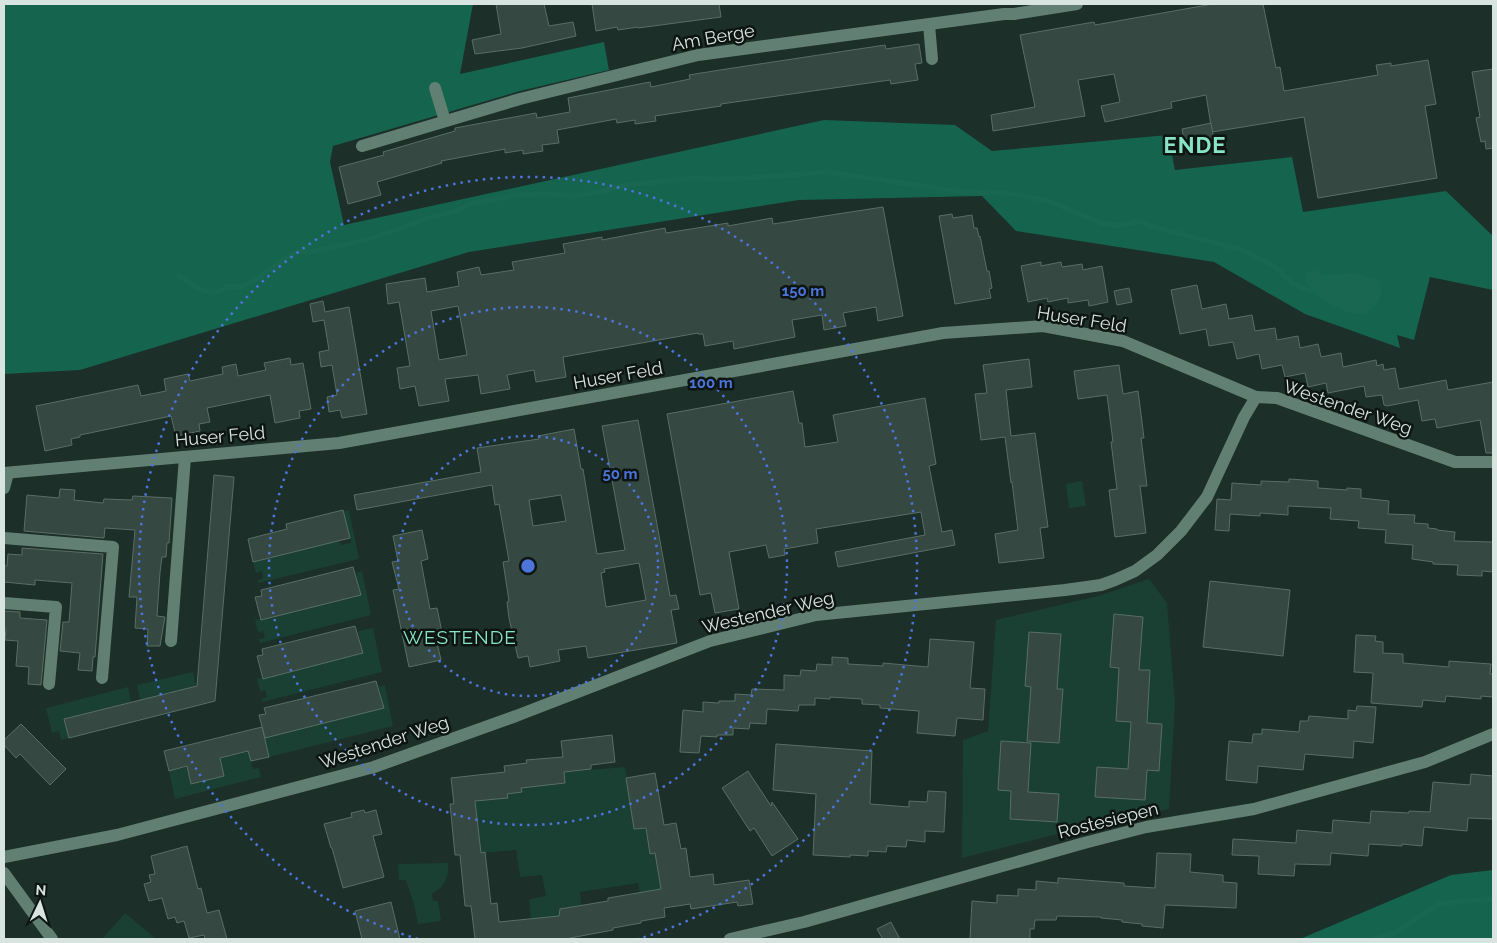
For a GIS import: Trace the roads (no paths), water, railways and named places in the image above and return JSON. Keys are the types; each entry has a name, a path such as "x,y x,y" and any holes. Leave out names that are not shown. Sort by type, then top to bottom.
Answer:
{"street":[{"name":"Am Berge","path":"362,146 520,99 698,55 878,30 1014,14 1077,4"},
{"path":"929,25 932,59"},
{"path":"435,88 445,121"},
{"name":"Huser Feld","path":"6,473 339,443 944,332 1043,326 1123,341 1256,398"},
{"name":"Westender Weg","path":"4,857 125,832 374,767 508,719 718,638 816,615 1065,590 1101,585 1115,580 1135,571 1157,555 1181,531 1207,497 1244,417 1256,398 1277,398 1455,462 1493,462"},
{"path":"171,640 185,457"},
{"path":"4,488 6,473"},
{"path":"4,538 113,547 102,678"},
{"path":"4,603 56,607 49,684"},
{"name":"Rostesiepen","path":"730,939 804,922 1146,827 1254,809 1425,762 1493,734"},
{"path":"4,873 52,939"}],"waterway":[{"path":"178,275 202,290 215,292 227,286 241,287 254,281 296,252 314,251 366,240 431,217 459,210 473,203 518,195 549,194 573,196 620,186 692,178 749,178 828,172 963,192 1006,193 1046,200 1101,223 1119,226 1139,221 1154,227 1243,250 1273,265 1293,284 1311,291"},
{"path":"1374,939 1395,933 1439,904 1493,898"}],"district":[{"name":"ENDE","path":"1195,145"},
{"name":"WESTENDE","path":"460,637"}]}
